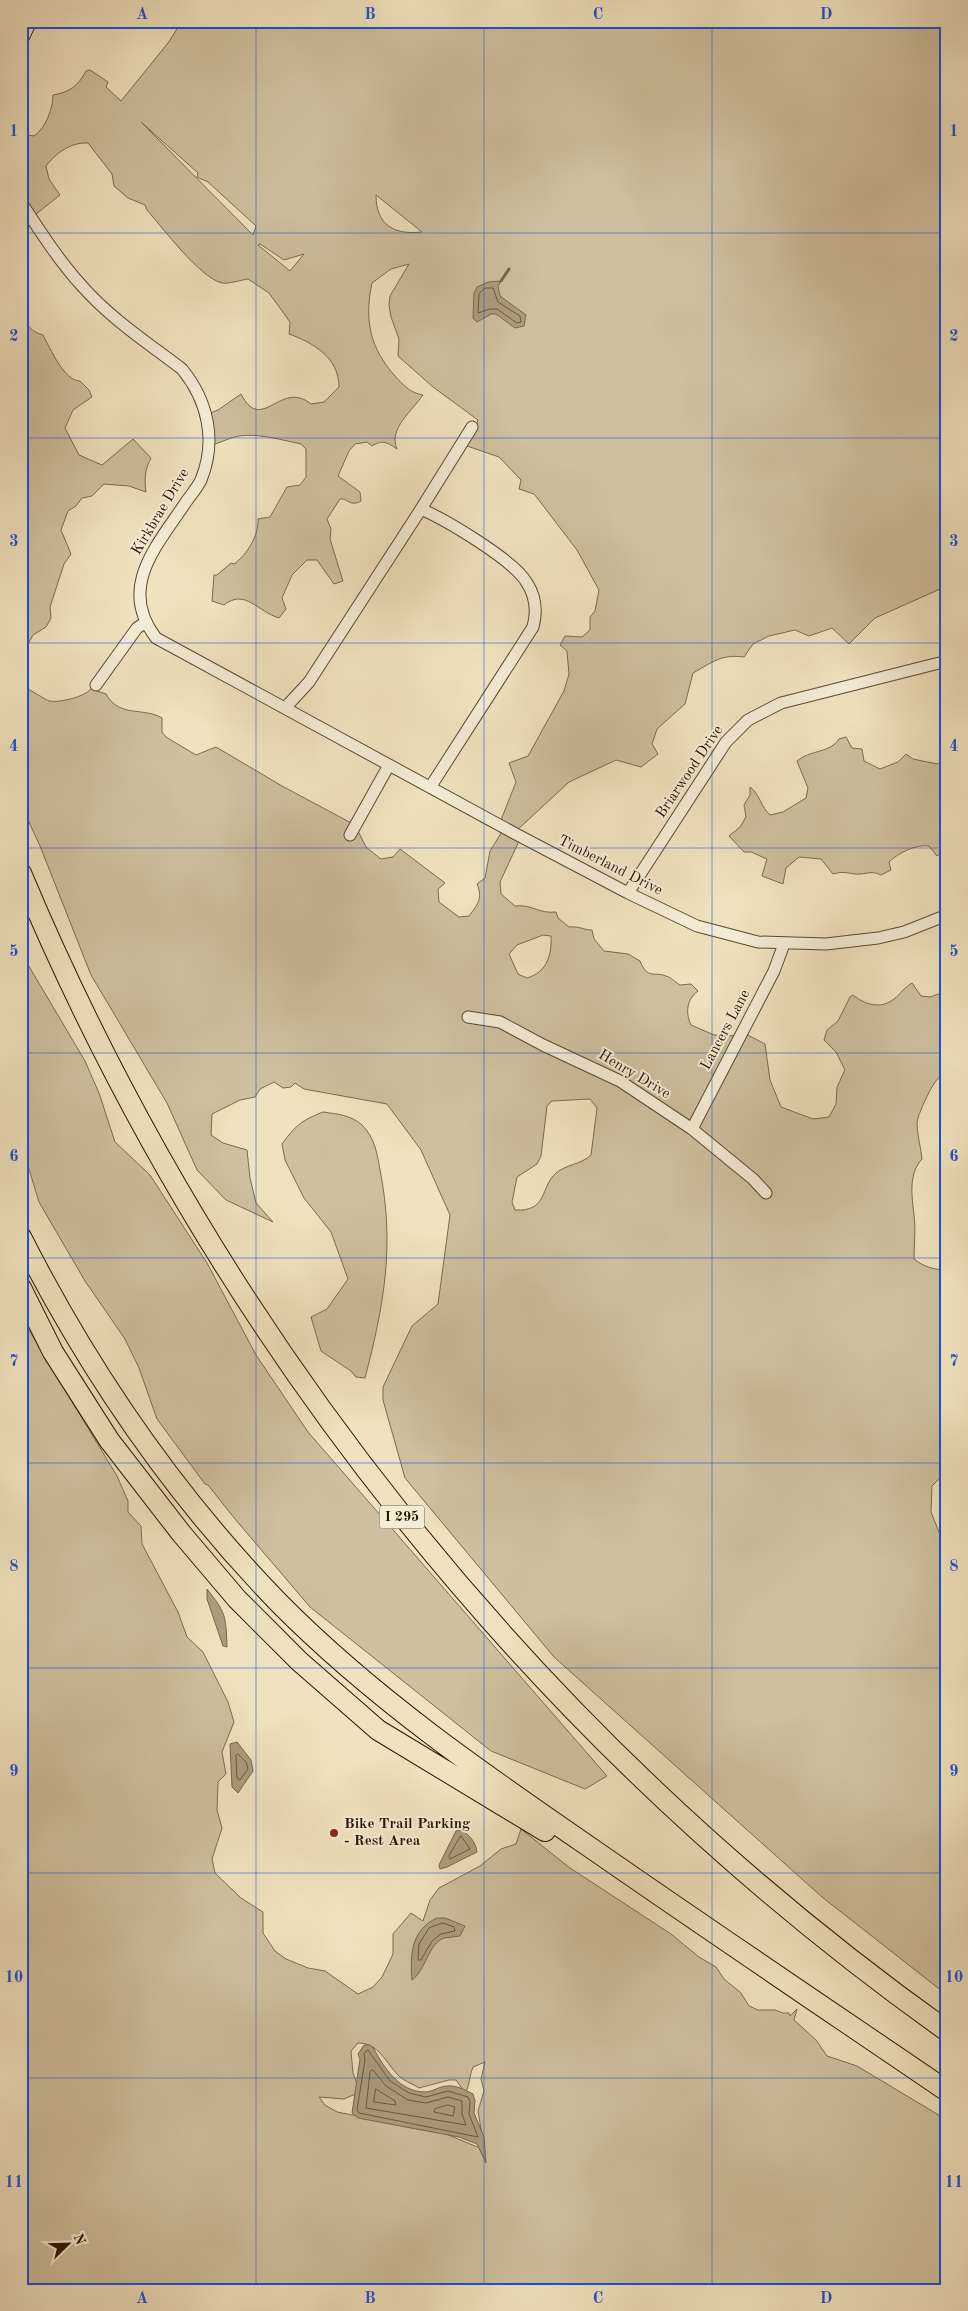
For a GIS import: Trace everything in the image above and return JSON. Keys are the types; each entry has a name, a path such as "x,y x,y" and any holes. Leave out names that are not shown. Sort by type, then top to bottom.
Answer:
{"highway":[{"name":"I 295","path":"21,873 70,984 109,1063 180,1194 279,1350 346,1444 405,1520 473,1601 549,1686 662,1798 802,1920 947,2031"},
{"path":"21,1237 84,1351 137,1432 208,1524 279,1603 364,1682 440,1743 947,2091"},
{"path":"21,1288 36,1321 57,1359 99,1425 140,1481 227,1587 299,1661 360,1715 387,1736 702,1924"}],"main road":[{"path":"21,38 29,21"}],"street":[{"name":"Kirkbrae Drive","path":"21,202 82,288 110,313 182,369 203,403 209,430 207,459 200,481 143,571 139,584 140,604 146,622 156,638 285,708"},
{"path":"285,708 309,682 472,428"},
{"path":"421,509 445,520 521,574 532,592 536,615 533,627 431,786"},
{"path":"96,685 137,628 146,622"},
{"name":"Briarwood Drive","path":"628,893 722,748 736,730 748,720 781,703 947,661"},
{"name":"Timberland Drive","path":"285,708 628,893 681,919 716,932 758,942 826,944 878,938 904,932 947,915"},
{"path":"350,835 389,765"},
{"name":"Lancers Lane","path":"692,1129 774,971 784,944"},
{"name":"Henry Drive","path":"468,1017 500,1022 543,1045 607,1074 692,1129 753,1179 766,1193"}],"shaded area":[{"path":"182,21 947,21 947,586 875,618 849,644 832,628 809,636 795,630 769,636 753,644 744,657 729,657 712,662 693,673 685,704 657,729 652,744 658,754 641,767 616,760 569,782 514,833 499,825 516,782 509,763 528,756 564,691 569,674 567,651 560,645 565,636 582,637 590,630 590,617 595,611 599,590 577,550 534,494 519,489 521,480 499,457 467,446 478,420 433,387 398,356 399,339 391,317 390,296 409,264 391,269 372,283 369,321 375,344 387,365 407,388 423,395 398,427 395,442 397,449 385,443 372,446 367,442 355,444 349,451 338,476 360,492 361,501 352,503 340,499 327,519 331,529 330,539 343,581 334,584 317,560 307,560 292,575 282,598 286,609 279,618 245,600 232,600 224,605 212,601 214,575 217,575 231,563 234,564 239,560 254,538 258,519 270,517 287,487 300,485 306,477 306,449 301,444 254,435 230,438 205,446 203,416 218,410 241,394 249,405 256,409 264,409 290,398 300,398 311,404 324,402 339,387 335,368 330,360 316,347 289,334 290,322 269,293 248,279 222,283 203,272 172,239 147,210 145,205 128,198 114,186 112,174 88,143 76,144 64,149 46,166 49,179 60,195 31,218 21,206 21,134 34,136 42,129 50,112 53,95 73,87 80,81 86,71 90,70 108,82 106,87 121,101 168,43","holes":["141,122 198,173 197,177 208,182 256,226 253,235","376,195 422,232 403,232 389,226 383,221 377,206","260,244 284,260 304,254 290,271 258,245"]},
{"path":"21,315 32,330 43,335 68,376 80,381 89,390 92,397 73,410 65,428 79,455 102,465 133,439 151,458 147,466 146,492 129,486 104,484 92,496 82,498 76,506 68,511 61,530 71,554 64,564 50,607 51,618 46,627 33,635 21,657"},
{"path":"21,686 49,701 78,697 91,689 106,694 111,701 125,709 162,718 162,732 166,737 196,755 216,747 282,786 355,825 366,847 381,859 393,857 400,849 445,883 438,889 439,902 459,917 469,916 477,904 480,893 477,884 485,878 490,851 503,830 520,839 500,882 501,894 515,906 526,906 545,912 556,912 558,918 569,927 592,930 594,939 604,951 628,954 640,961 648,973 668,977 680,985 691,984 698,991 691,998 688,1006 691,1025 714,1035 737,1036 742,1032 765,1044 770,1080 781,1107 813,1119 829,1117 836,1104 837,1087 845,1070 836,1052 824,1040 827,1030 838,1021 850,997 853,995 867,1003 883,1004 894,999 912,983 921,996 930,997 947,991 947,1077 940,1078 933,1085 918,1119 922,1159 915,1172 912,1193 915,1226 914,1259 930,1268 947,1270 947,1477 938,1480 932,1486 931,1512 943,1542 947,1545 947,1995 822,1897 554,1657 405,1478 383,1400 383,1387 412,1326 438,1304 450,1215 421,1150 387,1104 304,1089 295,1083 291,1087 283,1088 274,1082 260,1089 255,1097 240,1100 212,1114 211,1135 223,1143 247,1150 250,1178 256,1203 273,1222 226,1200 197,1170 167,1103 91,975 40,846 21,805","holes":["543,935 551,936 549,956 544,967 527,978 518,974 509,954 517,945","590,1099 597,1108 591,1155 556,1173 547,1185 542,1198 533,1207 526,1210 515,1210 512,1202 517,1177 537,1164 541,1156 547,1106 552,1101"]},
{"path":"846,737 852,748 862,749 864,761 880,769 898,762 906,754 913,759 937,764 947,759 947,849 937,856 929,846 919,846 907,850 889,862 891,870 881,875 842,872 833,874 821,859 799,857 786,868 783,884 762,876 767,859 751,852 744,852 729,836 740,827 746,817 744,805 750,795 750,787 770,815 783,812 806,798 808,788 797,761 802,757 831,747 839,739"},
{"path":"21,931 27,963 85,1061 99,1093 115,1142 150,1175 207,1263 256,1355 308,1432 607,1776 585,1789 491,1751 310,1607 208,1485 205,1484 157,1419 139,1368 125,1339 85,1281 39,1202 21,1143"},
{"path":"323,1112 349,1117 362,1125 366,1130 373,1140 384,1197 387,1224 385,1275 382,1300 365,1378 356,1377 351,1371 321,1351 311,1317 327,1309 348,1279 331,1232 304,1198 285,1160 282,1144 300,1124"},
{"path":"21,1317 117,1476 128,1501 128,1512 141,1526 142,1544 178,1612 187,1637 203,1652 228,1702 234,1722 222,1752 226,1774 218,1782 217,1810 222,1828 212,1859 215,1873 241,1898 263,1912 263,1933 275,1951 286,1959 308,1968 325,1971 358,1994 373,1987 382,1977 393,1954 393,1934 411,1913 423,1921 430,1900 439,1888 480,1866 501,1849 516,1844 521,1829 570,1868 671,1934 699,1957 716,1967 724,1979 741,1993 749,2006 758,2010 775,2010 789,2013 790,2016 797,2009 794,2020 816,2040 827,2056 857,2066 947,2120 947,2290 21,2290","holes":["358,2043 377,2050 401,2078 419,2088 456,2080 465,2093 473,2067 485,2062 481,2079 484,2091 478,2111 484,2147 480,2148 441,2132 337,2112 325,2105 319,2097 344,2099 360,2092 353,2073 351,2051"]}],"water":[{"path":"501,281 498,286 500,296 526,315 524,326 515,328 496,314 491,314 477,322 473,318 474,293 477,287 488,282"},
{"path":"207,1589 224,1615 227,1647 223,1646 207,1599"},
{"path":"237,1742 251,1760 253,1771 238,1793 232,1787 230,1744"},
{"path":"460,1830 472,1839 477,1852 440,1869 439,1865 456,1831"},
{"path":"437,1918 445,1918 465,1926 460,1936 444,1938 434,1946 421,1970 412,1980 411,1961 417,1936 428,1923"},
{"path":"364,2045 370,2045 394,2078 408,2088 425,2092 450,2086 473,2094 475,2101 474,2113 484,2137 486,2163 477,2144 459,2137 358,2118 352,2113 360,2059 358,2054"}],"waterway":[{"path":"501,281 509,269"}],"place":[{"name":"Bike Trail Parking - Rest Area","path":"334,1833"}]}
